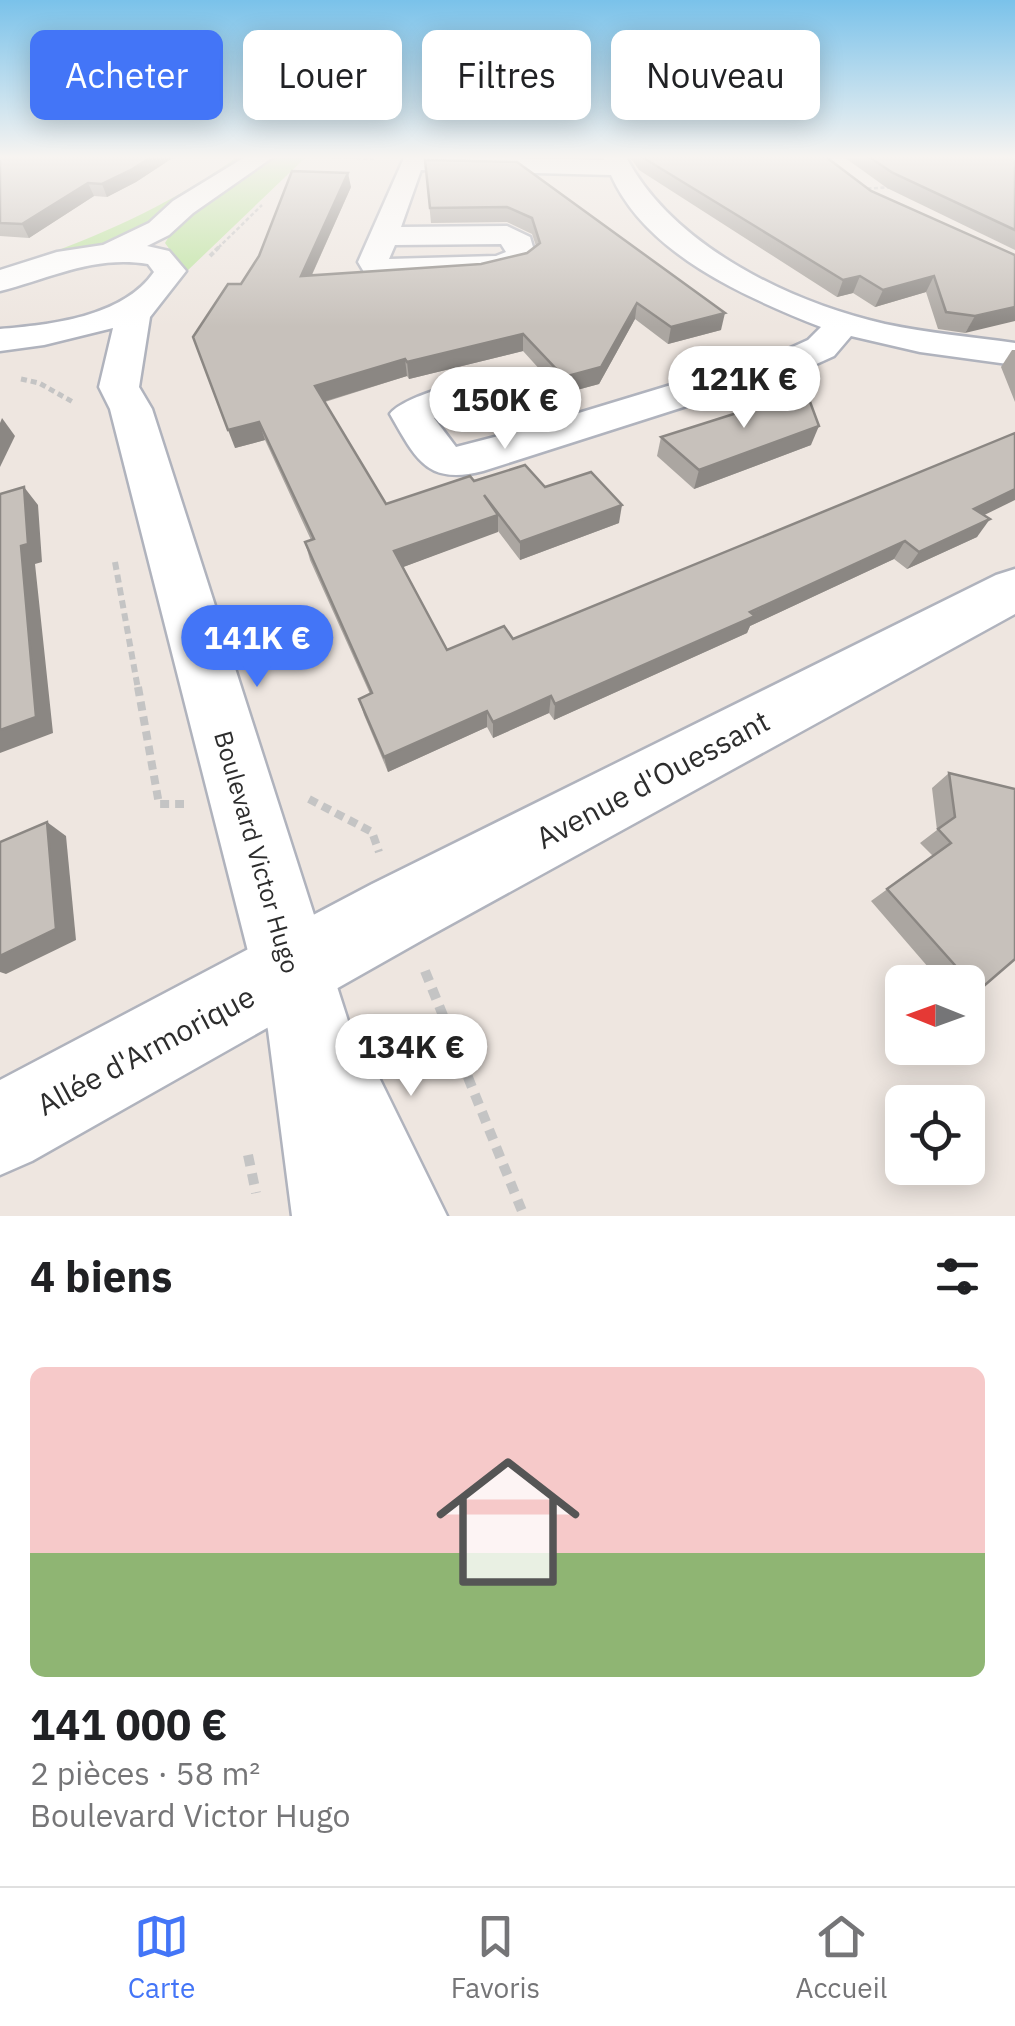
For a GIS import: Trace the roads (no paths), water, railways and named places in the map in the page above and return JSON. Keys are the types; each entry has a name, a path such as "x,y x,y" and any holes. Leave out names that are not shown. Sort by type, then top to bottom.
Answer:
{"street":[{"path":"0,282 54,264 158,243 178,214"},
{"path":"382,236 391,214"},
{"path":"654,214 701,252 779,296 843,323 904,338 1015,354"},
{"path":"0,341 80,326 158,292 170,272 158,243"},
{"path":"0,341 79,384 134,317 140,303"},
{"path":"550,435 798,358 821,348 843,323"},
{"name":"Boulevard Victor Hugo","path":"79,384 131,409 300,1000 398,1216"},
{"name":"Avenue d'Ouessant","path":"300,1000 1015,589"},
{"name":"Boulevard Victor Hugo","path":"299,1208 300,1000"},
{"name":"Allée d'Armorique","path":"0,1129 300,1000"}]}
